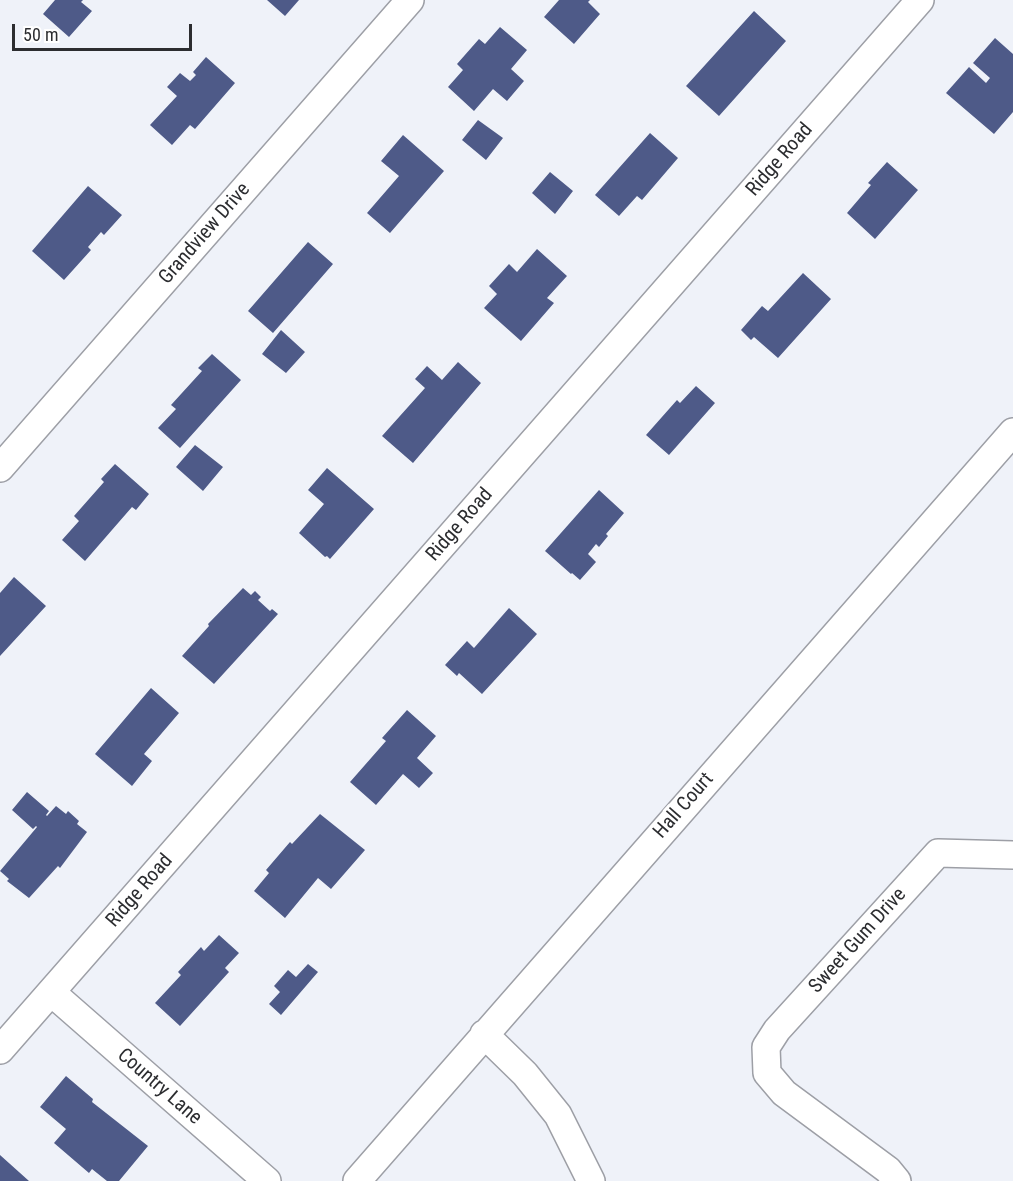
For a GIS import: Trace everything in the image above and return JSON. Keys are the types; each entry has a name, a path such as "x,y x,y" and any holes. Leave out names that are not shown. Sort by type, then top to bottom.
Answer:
{"street":[{"name":"Grandview Drive","path":"0,468 410,0"},
{"name":"Ridge Road","path":"0,1050 920,0"},
{"name":"Hall Court","path":"357,1181 1013,432"},
{"name":"Sweet Gum Drive","path":"897,1181 888,1170 784,1093 767,1073 766,1047 777,1030 938,853 1013,855"},
{"name":"Country Lane","path":"51,992 267,1181"},
{"path":"484,1034 525,1074 558,1115 591,1181"}],"building":[{"path":"55,0 83,0 81,2 92,11 69,37 43,14"},
{"path":"267,0 299,0 285,16"},
{"path":"559,0 590,0 588,2 600,14 574,44 544,17"},
{"path":"754,11 786,41 719,116 686,86"},
{"path":"500,27 527,50 511,69 524,81 507,101 493,89 474,111 448,87 463,70 457,64 479,39 485,44"},
{"path":"995,38 1013,54 1013,112 994,134 946,93 969,67 986,83 990,78 973,63"},
{"path":"206,57 235,83 195,129 190,125 172,145 150,125 177,96 167,87 180,73 190,81 196,75 193,72"},
{"path":"478,120 503,138 486,160 462,140"},
{"path":"650,133 678,158 642,200 637,196 619,216 595,195"},
{"path":"403,135 444,171 390,233 367,213 399,176 381,161"},
{"path":"887,162 918,190 875,239 847,213 871,185 868,183"},
{"path":"550,172 573,191 555,214 532,193"},
{"path":"88,186 122,215 104,235 101,232 88,247 91,250 64,280 32,251"},
{"path":"308,242 333,264 273,333 248,311"},
{"path":"537,249 567,276 547,298 554,303 521,341 484,308 497,294 489,286 509,264 517,272"},
{"path":"803,273 831,299 778,358 754,337 751,340 741,330 762,306 768,311"},
{"path":"281,330 305,352 286,373 262,354"},
{"path":"212,354 241,380 180,448 158,428 176,409 171,405 202,371 198,368"},
{"path":"458,362 481,383 413,463 382,436 425,388 415,379 427,366 442,380"},
{"path":"696,386 715,403 669,455 646,435 677,400 680,403"},
{"path":"195,445 223,467 203,491 176,467"},
{"path":"115,464 149,494 136,510 132,507 85,561 62,540 79,521 74,516 104,482 101,479"},
{"path":"327,468 374,509 330,559 299,533 324,504 308,490"},
{"path":"599,490 624,513 606,534 608,536 599,547 596,544 588,554 596,562 580,580 545,551"},
{"path":"14,577 46,606 0,656 0,593"},
{"path":"243,588 251,595 255,591 261,597 258,600 270,611 272,609 278,614 214,684 182,656 209,626 208,624"},
{"path":"509,608 537,634 482,694 459,673 457,676 445,665 467,641 474,648"},
{"path":"151,688 179,713 144,754 152,761 132,786 95,754"},
{"path":"407,710 436,736 417,758 433,773 419,788 403,774 376,805 350,782 386,741 382,738"},
{"path":"27,792 49,811 47,816 56,806 66,814 68,811 79,821 77,824 87,832 60,868 58,866 29,898 7,881 9,879 0,871 37,827 33,829 12,810"},
{"path":"320,814 365,850 331,889 318,878 285,918 254,891 269,873 266,870 290,842 292,844"},
{"path":"219,935 239,953 225,968 229,972 180,1026 155,1003 181,975 178,972 201,947 204,951"},
{"path":"308,964 318,972 281,1015 269,1004 280,992 274,986 288,970 296,977"},
{"path":"66,1076 93,1099 92,1102 148,1146 119,1181 107,1181 92,1169 89,1173 54,1143 66,1129 40,1107"},
{"path":"0,1155 29,1181 0,1181"}]}
